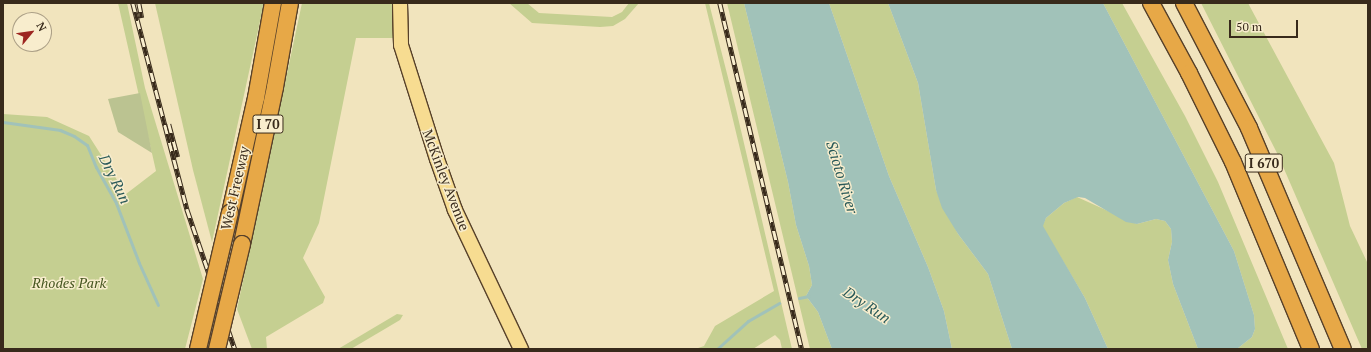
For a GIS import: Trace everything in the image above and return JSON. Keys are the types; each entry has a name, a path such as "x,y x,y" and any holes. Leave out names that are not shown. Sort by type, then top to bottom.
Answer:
{"highway":[{"name":"West Freeway","path":"198,349 256,98 273,3"},
{"name":"West Freeway","path":"216,349 242,244 275,87 290,3"},
{"path":"1141,3 1189,73"},
{"name":"I 670","path":"1151,3 1189,73 1233,162 1311,349"},
{"name":"I 670","path":"1184,3 1249,128 1343,349"}],"main road":[{"name":"McKinley Avenue","path":"400,3 401,45 437,159 455,210 521,349"}],"green space":[{"name":"Rhodes Park","path":"118,3 127,3 145,88 203,279 185,349 3,349 3,114 47,117 89,136 126,194 156,171"},
{"path":"155,3 264,3 212,242 193,170"},
{"path":"302,3 392,3 394,38 356,38 319,223 303,258 325,297 323,303 266,337 267,349 252,349 237,309"},
{"path":"509,3 527,3 539,13 612,17 622,12 629,3 639,3 625,19 613,26 600,27 532,23"},
{"path":"705,3 709,3 736,109 792,349 782,349 780,340 775,335 753,349 695,349 704,346 715,326 774,291"},
{"path":"727,3 744,3 788,182 796,225 809,266 812,285 806,296 818,312 832,349 810,349"},
{"path":"829,3 888,3 918,83 936,190 958,234 988,274 1012,349 952,349 944,311 928,267 889,176"},
{"path":"1103,3 1122,3 1185,116 1218,182 1288,349 1237,349 1252,337 1255,329 1254,315 1234,251"},
{"path":"1201,3 1248,3 1334,163 1350,226 1368,264 1368,349 1362,349 1278,155"},
{"path":"140,93 152,153 118,132 108,99"},
{"path":"1077,197 1137,224 1156,219 1165,221 1171,229 1172,242 1168,260 1173,284 1198,349 1108,349 1085,298 1042,226 1046,218 1064,203"},
{"path":"397,314 403,315 400,320 351,349 338,349"}],"water":[{"name":"Scioto River","path":"744,3 829,3 889,176 928,267 944,311 952,349 832,349 818,312 806,296 812,285 809,266 796,225 788,182"},
{"path":"888,3 1103,3 1234,251 1254,315 1255,329 1252,337 1237,349 1198,349 1173,284 1168,260 1172,242 1171,229 1165,221 1156,219 1137,224 1126,222 1085,198 1078,197 1064,203 1046,218 1043,226 1085,298 1108,349 1012,349 988,274 958,234 942,208 936,190 918,83"}],"waterway":[{"name":"Dry Run","path":"3,122 60,130 74,136 87,145 96,167 116,203 139,263 158,305"},
{"name":"Dry Run","path":"799,298 809,296"},
{"name":"Dry Run","path":"717,349 748,321 779,303"}],"railway":[{"path":"133,3 187,209 235,349"},
{"path":"139,3 142,18"},
{"path":"720,3 802,349"},
{"path":"169,124 178,157"}]}
